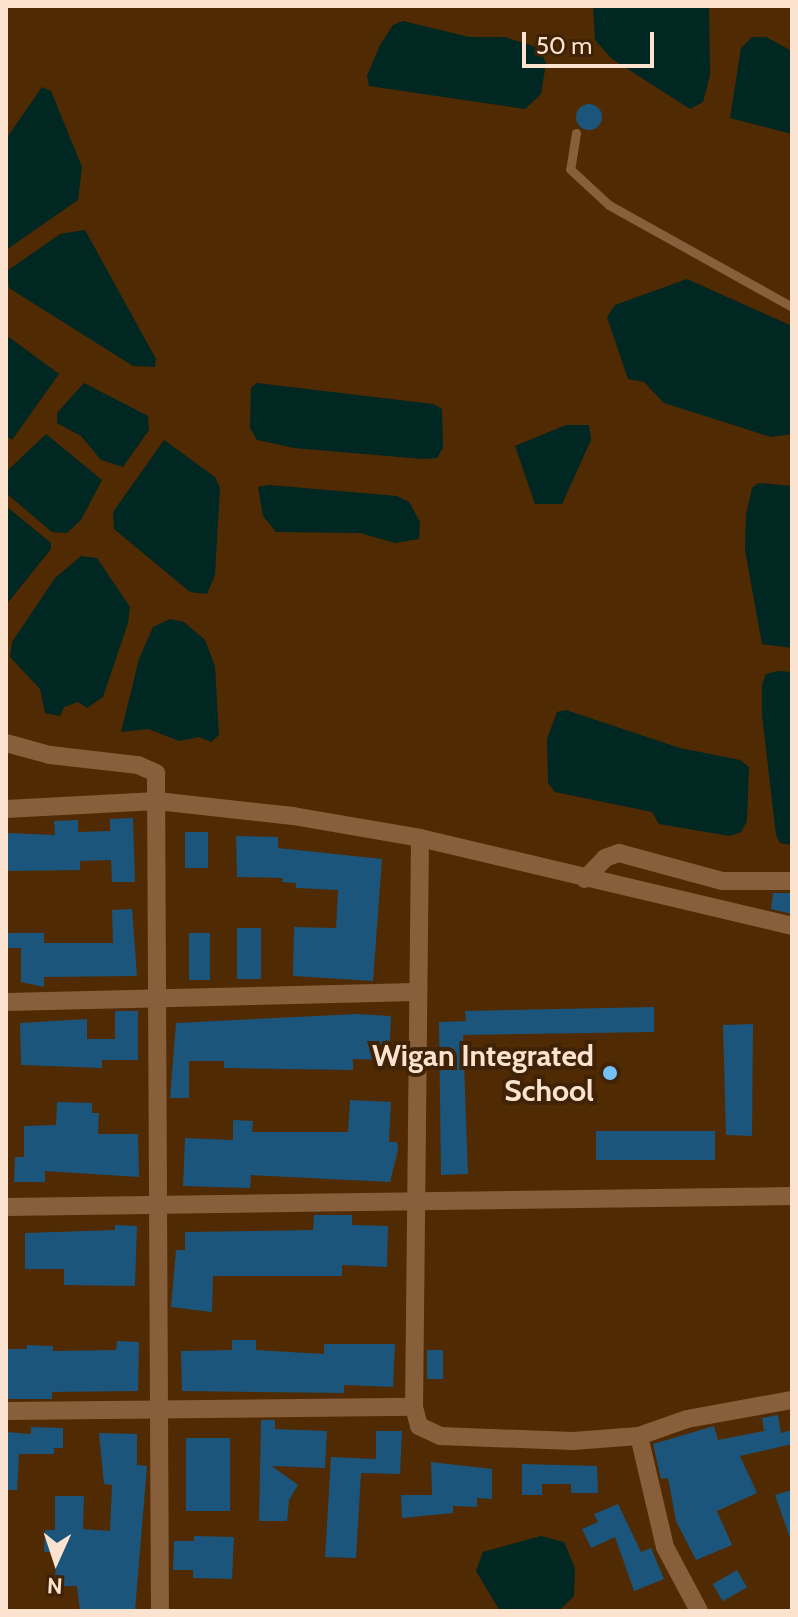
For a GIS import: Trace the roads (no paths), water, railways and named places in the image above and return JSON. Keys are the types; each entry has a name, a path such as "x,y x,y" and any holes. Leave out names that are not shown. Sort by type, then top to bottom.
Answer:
{"street":[{"path":"6,743 50,755 147,767 156,773 159,1201 156,1410 160,1611"},
{"path":"6,809 157,801 245,809 420,838 792,926"},
{"path":"420,838 414,1407 419,1426 440,1436 573,1441 639,1436 699,1416 792,1400"},
{"path":"585,879 605,858 619,853 722,881 792,881"},
{"path":"6,1002 157,994 416,992"},
{"path":"6,1207 159,1201 416,1202 792,1196"},
{"path":"6,1411 414,1407"},
{"path":"639,1436 665,1547 699,1611"}],"lane":[{"path":"576,133 570,169 609,205 792,307"}],"water":[{"path":"593,6 709,6 710,75 703,102 690,109 612,59 595,40"},
{"path":"403,21 469,37 505,37 539,48 546,63 541,94 525,109 369,86 367,76 380,45 393,25"},
{"path":"752,37 766,37 792,51 792,134 730,118 741,48"},
{"path":"42,87 51,91 82,167 78,200 6,250 6,139"},
{"path":"85,230 156,359 155,367 133,366 9,288 7,271 60,234"},
{"path":"687,279 792,326 792,434 771,437 664,403 644,382 628,379 607,317 615,305"},
{"path":"6,335 59,374 12,440 6,435"},
{"path":"84,383 148,416 149,430 123,467 101,460 81,436 57,423 57,413"},
{"path":"257,383 433,404 442,409 443,448 437,458 423,459 294,448 257,440 250,428 251,388"},
{"path":"566,425 589,425 591,440 562,504 535,504 515,446"},
{"path":"46,434 102,480 81,520 67,533 52,532 6,493 6,472"},
{"path":"164,440 215,477 220,488 215,575 207,594 190,592 114,529 113,512"},
{"path":"758,483 792,486 792,648 762,644 745,550 746,515 752,488"},
{"path":"269,485 397,496 409,502 420,522 419,539 395,543 360,533 276,532 263,516 258,487"},
{"path":"6,506 51,543 51,549 6,605"},
{"path":"81,556 97,558 130,607 128,623 103,697 87,708 78,702 64,707 60,716 45,713 40,689 10,657 12,642 55,578"},
{"path":"170,619 184,622 205,640 215,666 219,735 211,742 199,737 179,741 148,729 121,732 139,659 153,627"},
{"path":"792,672 792,845 780,843 776,835 762,715 762,685 766,674"},
{"path":"566,710 680,748 740,760 749,767 747,821 741,832 730,836 659,824 652,812 555,792 548,783 547,739 557,712"},
{"path":"541,1536 564,1542 575,1568 574,1596 559,1611 500,1611 476,1571 483,1552"}],"place":[{"name":"Wigan Integrated School","path":"610,1073"}]}
